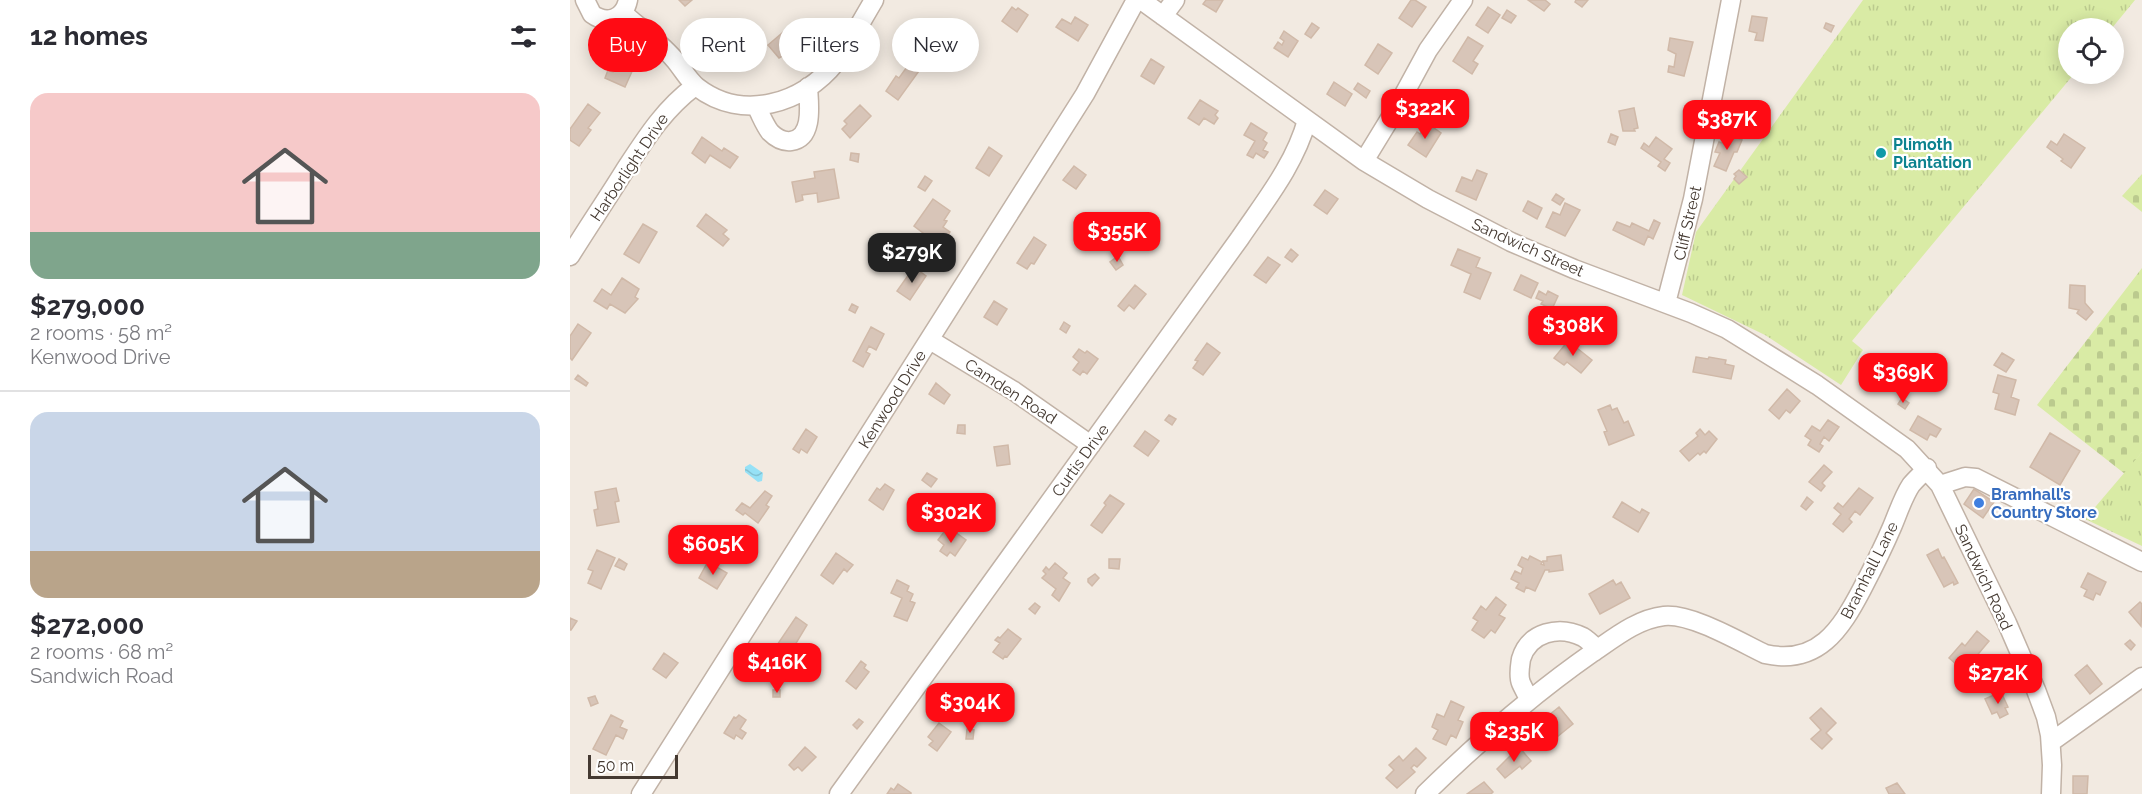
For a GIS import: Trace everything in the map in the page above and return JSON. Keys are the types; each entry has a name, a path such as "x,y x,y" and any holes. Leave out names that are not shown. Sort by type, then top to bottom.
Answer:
{"street":[{"path":"585,0 592,14 602,19 613,19 626,6 695,86 724,102 743,106 786,100 808,87 835,63 874,0"},
{"name":"Kenwood Drive","path":"641,794 1085,94 1136,0"},
{"name":"Sandwich Street","path":"1141,0 1364,161 1443,208 1511,242 1727,329 1778,359 1894,438 1927,468"},
{"path":"1163,16 1175,0"},
{"path":"1364,161 1428,50 1463,0"},
{"name":"Cliff Street","path":"1666,303 1693,199 1731,0"},
{"name":"Harborlight Drive","path":"570,256 662,115 674,102 695,86"},
{"path":"756,106 774,135 786,141 794,141 803,135 807,127 808,87"},
{"name":"Curtis Drive","path":"839,794 1240,238 1285,170 1302,139 1307,120"},
{"name":"Camden Road","path":"930,340 1014,391 1091,445"},
{"name":"Sandwich Road","path":"1927,468 1940,484 2007,623 2036,690 2046,717 2051,742 2051,794"},
{"name":"Bramhall Lane","path":"1425,794 1529,700 1597,649 1647,620 1665,616 1682,617 1765,654 1778,657 1792,656 1821,646 1841,625 1852,607 1881,555 1905,496 1912,484 1927,468"},
{"path":"1940,484 1965,477 1976,478 2142,562"},
{"path":"1529,700 1520,681 1520,663 1524,649 1539,635 1554,631 1572,633 1584,638 1597,649"},
{"path":"2051,742 2142,676"}],"green space":[{"name":"Plimoth Plantation","path":"1863,0 2135,0 2120,18 2058,18 2058,84 2066,84 1852,341 1863,350 1841,385 1765,335 1682,295 1696,232"},
{"path":"2142,174 2142,212 2122,196"},
{"path":"2142,268 2142,452 2125,474 2037,405"},
{"path":"2142,452 2142,546 2085,519"}],"water":[{"path":"750,464 763,473 762,481 758,482 745,472 745,467"}],"building":[{"path":"679,0 692,0 685,6"},
{"path":"1206,0 1223,0 1216,12 1203,4"},
{"path":"1411,0 1426,7 1412,27 1399,18"},
{"path":"1528,0 1545,0 1550,4 1544,11"},
{"path":"1576,0 1588,0 1582,7 1575,2"},
{"path":"1012,7 1028,15 1017,32 1002,21"},
{"path":"1488,7 1500,15 1488,33 1476,25"},
{"path":"1507,10 1516,16 1511,23 1502,18"},
{"path":"1752,16 1767,18 1763,41 1755,40 1757,33 1749,31"},
{"path":"1075,17 1088,25 1078,41 1056,27 1062,19 1071,24"},
{"path":"1312,23 1319,28 1311,38 1305,34"},
{"path":"1826,23 1834,26 1831,32 1824,28"},
{"path":"1284,31 1298,41 1288,57 1274,48 1278,42 1282,45 1284,41 1280,38"},
{"path":"779,36 779,58 768,45"},
{"path":"1468,37 1483,46 1473,61 1478,64 1472,74 1453,61"},
{"path":"1670,38 1693,42 1684,76 1668,72 1669,66 1674,67 1676,54 1668,50"},
{"path":"1378,44 1392,53 1378,74 1365,65"},
{"path":"1151,59 1164,67 1154,84 1141,76"},
{"path":"607,72 632,72 625,87 605,78"},
{"path":"903,72 918,72 898,100 886,91 896,76 899,78"},
{"path":"1334,82 1352,94 1345,106 1327,94"},
{"path":"1358,83 1370,91 1366,98 1354,89"},
{"path":"1448,91 1464,92 1466,116 1463,116 1463,122 1444,122 1445,99 1447,99"},
{"path":"1200,100 1218,111 1215,115 1218,118 1214,124 1204,118 1199,125 1188,118"},
{"path":"588,104 600,113 588,128 591,130 579,146 570,140 570,129"},
{"path":"860,105 871,116 850,138 842,129 847,124 844,121"},
{"path":"1634,108 1638,128 1634,129 1635,131 1623,131 1619,111"},
{"path":"1251,123 1267,133 1263,140 1267,143 1263,150 1268,152 1264,158 1256,153 1253,158 1247,155 1255,141 1244,135"},
{"path":"1427,123 1441,133 1426,157 1408,145 1417,132 1420,134"},
{"path":"1726,133 1742,140 1726,171 1714,166 1720,153 1715,152"},
{"path":"1611,134 1618,137 1615,145 1608,142"},
{"path":"2064,134 2085,148 2071,168 2047,147 2051,141 2057,145"},
{"path":"702,137 722,151 724,148 738,157 730,168 710,155 705,163 692,153"},
{"path":"1656,137 1672,149 1664,159 1670,163 1665,171 1658,166 1661,162 1641,148 1644,143 1649,147"},
{"path":"989,147 1002,156 989,176 976,168"},
{"path":"851,153 859,154 858,162 850,160"},
{"path":"1074,166 1086,175 1076,189 1063,180"},
{"path":"834,169 839,198 818,202 817,193 802,195 803,200 796,202 792,182 815,178 814,172"},
{"path":"1477,170 1487,174 1476,200 1456,191 1462,177 1472,181"},
{"path":"1739,170 1747,177 1739,184 1734,179 1736,176 1734,174"},
{"path":"925,176 932,181 925,191 918,187"},
{"path":"1325,190 1338,199 1327,214 1314,205"},
{"path":"1556,194 1564,199 1560,205 1552,200"},
{"path":"933,199 950,211 944,220 947,221 943,227 950,232 942,243 933,237 931,239 914,226"},
{"path":"1528,201 1542,208 1537,219 1523,211"},
{"path":"1565,203 1580,210 1565,236 1546,227 1553,212 1560,215"},
{"path":"706,214 727,230 723,234 729,239 723,246 697,226"},
{"path":"1654,220 1660,223 1653,239 1648,236 1644,245 1613,230 1617,222 1630,227 1632,223 1649,231"},
{"path":"643,224 657,232 639,263 624,254"},
{"path":"1034,237 1046,245 1034,264 1031,263 1027,269 1017,263"},
{"path":"1291,249 1298,255 1292,262 1285,257"},
{"path":"1458,249 1480,258 1476,267 1491,273 1480,299 1464,292 1471,274 1451,265"},
{"path":"1118,256 1123,265 1116,270 1110,262"},
{"path":"1268,257 1280,265 1266,283 1254,275"},
{"path":"914,267 926,276 910,300 897,291"},
{"path":"1521,275 1538,283 1531,298 1514,290"},
{"path":"622,278 639,289 635,297 638,299 625,313 610,304 607,309 594,301 602,289 611,295"},
{"path":"1135,285 1146,294 1134,309 1129,305 1124,311 1118,306"},
{"path":"2070,285 2085,286 2085,303 2093,312 2086,320 2077,313 2079,310 2069,308"},
{"path":"1539,291 1546,295 1548,291 1558,296 1552,309 1541,304 1543,301 1536,298"},
{"path":"994,301 1007,309 997,325 984,317"},
{"path":"852,304 858,307 855,313 849,310"},
{"path":"1064,322 1070,326 1066,333 1060,329"},
{"path":"578,324 591,333 572,360 570,358 570,336"},
{"path":"871,327 884,334 876,350 869,346 866,352 870,354 863,367 853,361"},
{"path":"1568,341 1592,360 1581,373 1567,362 1564,365 1554,358"},
{"path":"1207,343 1220,353 1203,375 1193,368 1198,361 1195,360"},
{"path":"1079,349 1085,353 1087,351 1098,359 1087,374 1083,371 1080,375 1073,370 1079,362 1073,357"},
{"path":"2002,353 2014,360 2006,372 1994,365"},
{"path":"1696,357 1726,360 1725,364 1734,366 1731,379 1693,372"},
{"path":"578,375 588,383 586,386 575,379"},
{"path":"1998,375 2016,380 2011,397 2019,400 2015,415 1995,409 1999,394 1993,392"},
{"path":"936,383 950,395 944,404 929,394"},
{"path":"1787,389 1800,401 1790,413 1786,410 1779,419 1769,410"},
{"path":"1902,398 1909,403 1905,409 1898,404"},
{"path":"1610,405 1612,410 1617,408 1624,423 1628,421 1634,435 1609,445 1604,432 1607,431 1598,410"},
{"path":"1169,415 1176,419 1172,425 1165,420"},
{"path":"1918,416 1941,429 1936,437 1930,434 1927,440 1910,430"},
{"path":"1828,420 1839,427 1829,441 1824,437 1820,444 1823,446 1819,452 1808,445 1811,440 1805,436 1812,426 1820,431"},
{"path":"958,425 965,425 965,434 957,433"},
{"path":"806,429 817,437 807,453 801,449 799,453 793,449"},
{"path":"1700,429 1705,435 1709,431 1717,439 1706,453 1704,451 1700,455 1698,453 1689,461 1680,451 1698,436 1696,433"},
{"path":"1145,431 1159,441 1148,456 1134,446"},
{"path":"2050,433 2080,451 2060,485 2030,467"},
{"path":"1008,445 1010,464 997,466 994,447"},
{"path":"1824,465 1832,472 1822,483 1825,486 1821,491 1809,482"},
{"path":"927,473 937,479 931,487 922,480"},
{"path":"885,484 894,490 883,510 869,500 877,488 880,490"},
{"path":"616,488 619,501 615,502 619,522 597,526 594,510 598,509 595,492"},
{"path":"1859,488 1873,498 1860,515 1855,511 1849,519 1852,522 1843,532 1833,524 1841,514 1834,508 1838,503 1843,507"},
{"name":"Bramhall’s Country Store","path":"1974,489 1994,502 1983,518 1964,504"},
{"path":"765,491 772,496 766,505 769,507 758,523 745,513 743,515 736,510 742,503 750,508"},
{"path":"1110,495 1124,504 1102,533 1091,525 1106,505 1104,503"},
{"path":"1807,497 1813,502 1806,510 1801,506"},
{"path":"1622,502 1640,513 1642,509 1649,513 1638,532 1613,517"},
{"path":"944,532 951,537 955,532 966,540 955,556 950,552 947,556 940,551 944,545 938,540"},
{"path":"1938,549 1958,583 1954,585 1953,582 1944,587 1927,555"},
{"path":"597,550 615,558 601,589 588,583 593,571 588,569"},
{"path":"836,553 853,565 847,572 844,569 833,584 821,575"},
{"path":"1561,555 1563,570 1549,572 1545,570 1535,591 1526,587 1524,592 1516,588 1519,583 1511,579 1515,571 1521,574 1523,568 1518,565 1522,557 1528,560 1530,556 1544,565 1543,561 1547,561 1547,557"},
{"path":"619,559 627,564 624,570 615,566"},
{"path":"1109,559 1120,559 1119,569 1109,568"},
{"path":"1055,563 1067,573 1063,578 1070,583 1059,601 1052,595 1056,589 1042,578 1046,574 1043,571 1046,567 1049,570"},
{"path":"706,565 713,570 715,566 727,573 717,589 699,578"},
{"path":"2088,573 2106,582 2100,595 2096,593 2093,600 2084,596 2087,590 2081,587"},
{"path":"1095,574 1099,578 1092,586 1088,579"},
{"path":"897,580 909,586 907,591 913,594 910,601 915,603 907,621 894,616 902,598 891,593"},
{"path":"1613,580 1616,585 1621,582 1630,598 1600,614 1589,594"},
{"path":"1496,597 1506,605 1499,615 1505,618 1495,633 1491,630 1484,638 1472,630 1478,621 1473,618 1481,606 1486,610"},
{"path":"2140,602 2142,604 2141,626 2129,612"},
{"path":"1035,603 1040,607 1035,614 1029,609"},
{"path":"796,617 807,625 786,660 773,651"},
{"path":"570,618 577,621 571,630 570,630"},
{"path":"1008,629 1021,639 1003,659 993,652 1000,643 995,640"},
{"path":"1977,631 1989,641 1964,671 1949,658 1962,643 1965,646"},
{"path":"2130,640 2135,645 2131,650 2125,644"},
{"path":"664,653 678,663 666,678 653,669"},
{"path":"861,661 869,672 856,689 846,681"},
{"path":"2087,665 2102,684 2090,694 2075,675"},
{"path":"773,690 780,690 780,697 773,697"},
{"path":"2001,692 2008,707 2005,708 2008,714 2000,718 1997,712 1992,714 1985,699"},
{"path":"595,696 598,703 591,706 588,698"},
{"path":"1451,701 1464,707 1458,720 1463,722 1456,738 1451,735 1446,745 1433,739 1438,730 1432,727 1437,714 1444,717"},
{"path":"1559,707 1573,724 1557,737 1555,734 1546,741 1538,731 1549,722 1552,725 1555,722 1549,715"},
{"path":"1821,708 1836,723 1826,733 1832,739 1822,749 1811,739 1821,730 1810,718"},
{"path":"611,715 623,721 620,727 627,730 623,739 616,735 606,755 593,749"},
{"path":"739,715 746,720 740,729 746,733 742,739 736,735 734,739 724,733 734,717"},
{"path":"859,719 863,722 857,729 853,725"},
{"path":"939,723 951,732 937,751 929,745 933,741 928,737"},
{"path":"967,729 974,730 973,739 966,739"},
{"path":"805,747 816,757 802,771 798,767 794,770 789,765"},
{"path":"1519,747 1531,761 1522,769 1520,766 1505,778 1497,769"},
{"path":"1416,748 1426,758 1417,767 1414,765 1411,768 1415,772 1397,788 1386,778 1394,770 1389,765 1399,756 1403,761"},
{"path":"2073,776 2088,776 2087,794 2073,794"},
{"path":"1484,782 1493,792 1491,794 1467,794"},
{"path":"1897,783 1905,794 1889,794 1886,788"},
{"path":"898,784 911,793 911,794 887,794"}],"place":[{"name":"Plimoth Plantation","path":"1881,153"},
{"name":"Bramhall’s Country Store","path":"1979,503"}]}
